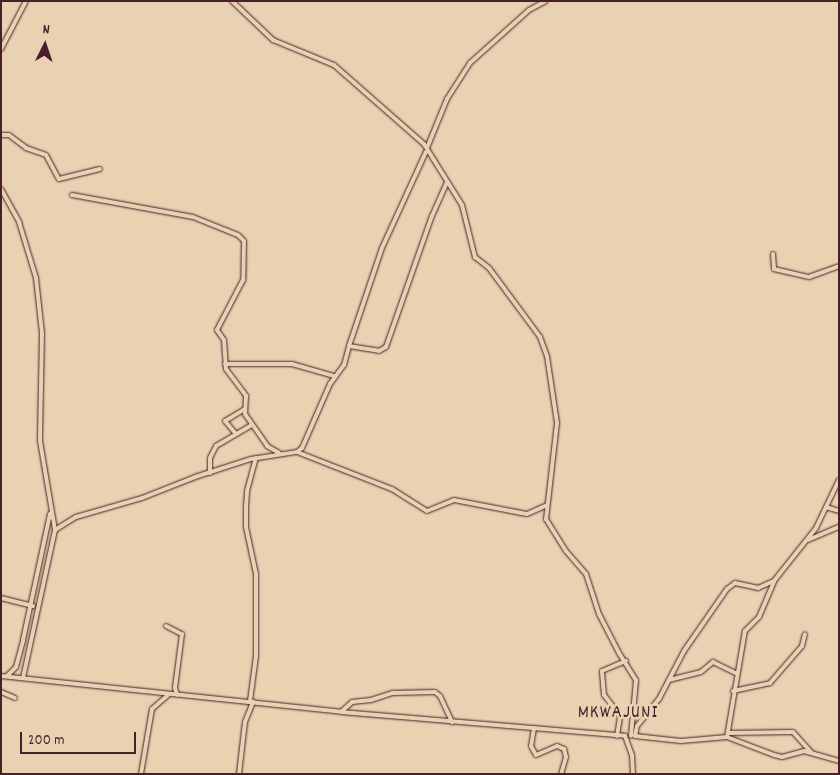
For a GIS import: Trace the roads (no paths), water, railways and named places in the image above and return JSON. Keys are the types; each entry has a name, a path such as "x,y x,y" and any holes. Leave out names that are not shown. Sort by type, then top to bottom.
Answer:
{"street":[{"path":"1,49 26,1"},
{"path":"232,1 273,40 334,64 427,150 462,205 475,257 489,268 544,345 556,423 547,505 549,524 566,551 586,574 600,614 637,685 633,736"},
{"path":"297,452 308,439 334,376 344,365 382,248 427,150 447,99 470,63 529,10 546,1"},
{"path":"1,135 9,135 26,148 46,155 59,179 100,168"},
{"path":"349,346 379,351 386,347 432,216 447,183"},
{"path":"1,189 19,222 36,278 42,333 40,441 55,530 20,678"},
{"path":"72,195 193,217 238,235 244,242 244,275 217,330 224,340 225,364 234,383 246,396 245,409 252,425 267,446 280,453"},
{"path":"773,254 774,268 809,277 839,266"},
{"path":"225,364 292,364 334,376"},
{"path":"236,434 225,421 245,409"},
{"path":"210,473 213,452 220,443 252,425"},
{"path":"55,530 76,517 142,498 256,458 297,452 392,489 427,511 454,500 526,514 547,505"},
{"path":"239,774 245,722 252,702 256,656 256,574 246,527 246,507 247,491 256,458"},
{"path":"728,735 736,673 745,631 758,617 774,581 808,540 839,480"},
{"path":"826,507 839,511"},
{"path":"7,676 16,667 51,510"},
{"path":"808,540 839,527"},
{"path":"633,736 637,726 654,706 684,651 727,590 735,583 758,588 774,581"},
{"path":"1,598 37,607"},
{"path":"166,626 182,634 175,688 177,695"},
{"path":"733,692 770,683 802,646 805,634"},
{"path":"617,736 620,716 604,695 602,671 626,661"},
{"path":"669,680 701,672 713,662 736,673"},
{"path":"16,667 20,678"},
{"path":"1,676 341,712 633,736 681,742 728,735 793,732 812,752"},
{"path":"1,692 16,698"},
{"path":"341,712 352,702 366,701 393,693 435,692 440,696 452,722"},
{"path":"142,774 152,709 168,694"},
{"path":"534,728 531,746 536,755 557,746 564,749 566,757 561,774"},
{"path":"728,735 782,757 812,752 839,761"},
{"path":"625,736 632,755 633,774"}],"district":[{"name":"MKWAJUNI","path":"618,714"}]}
